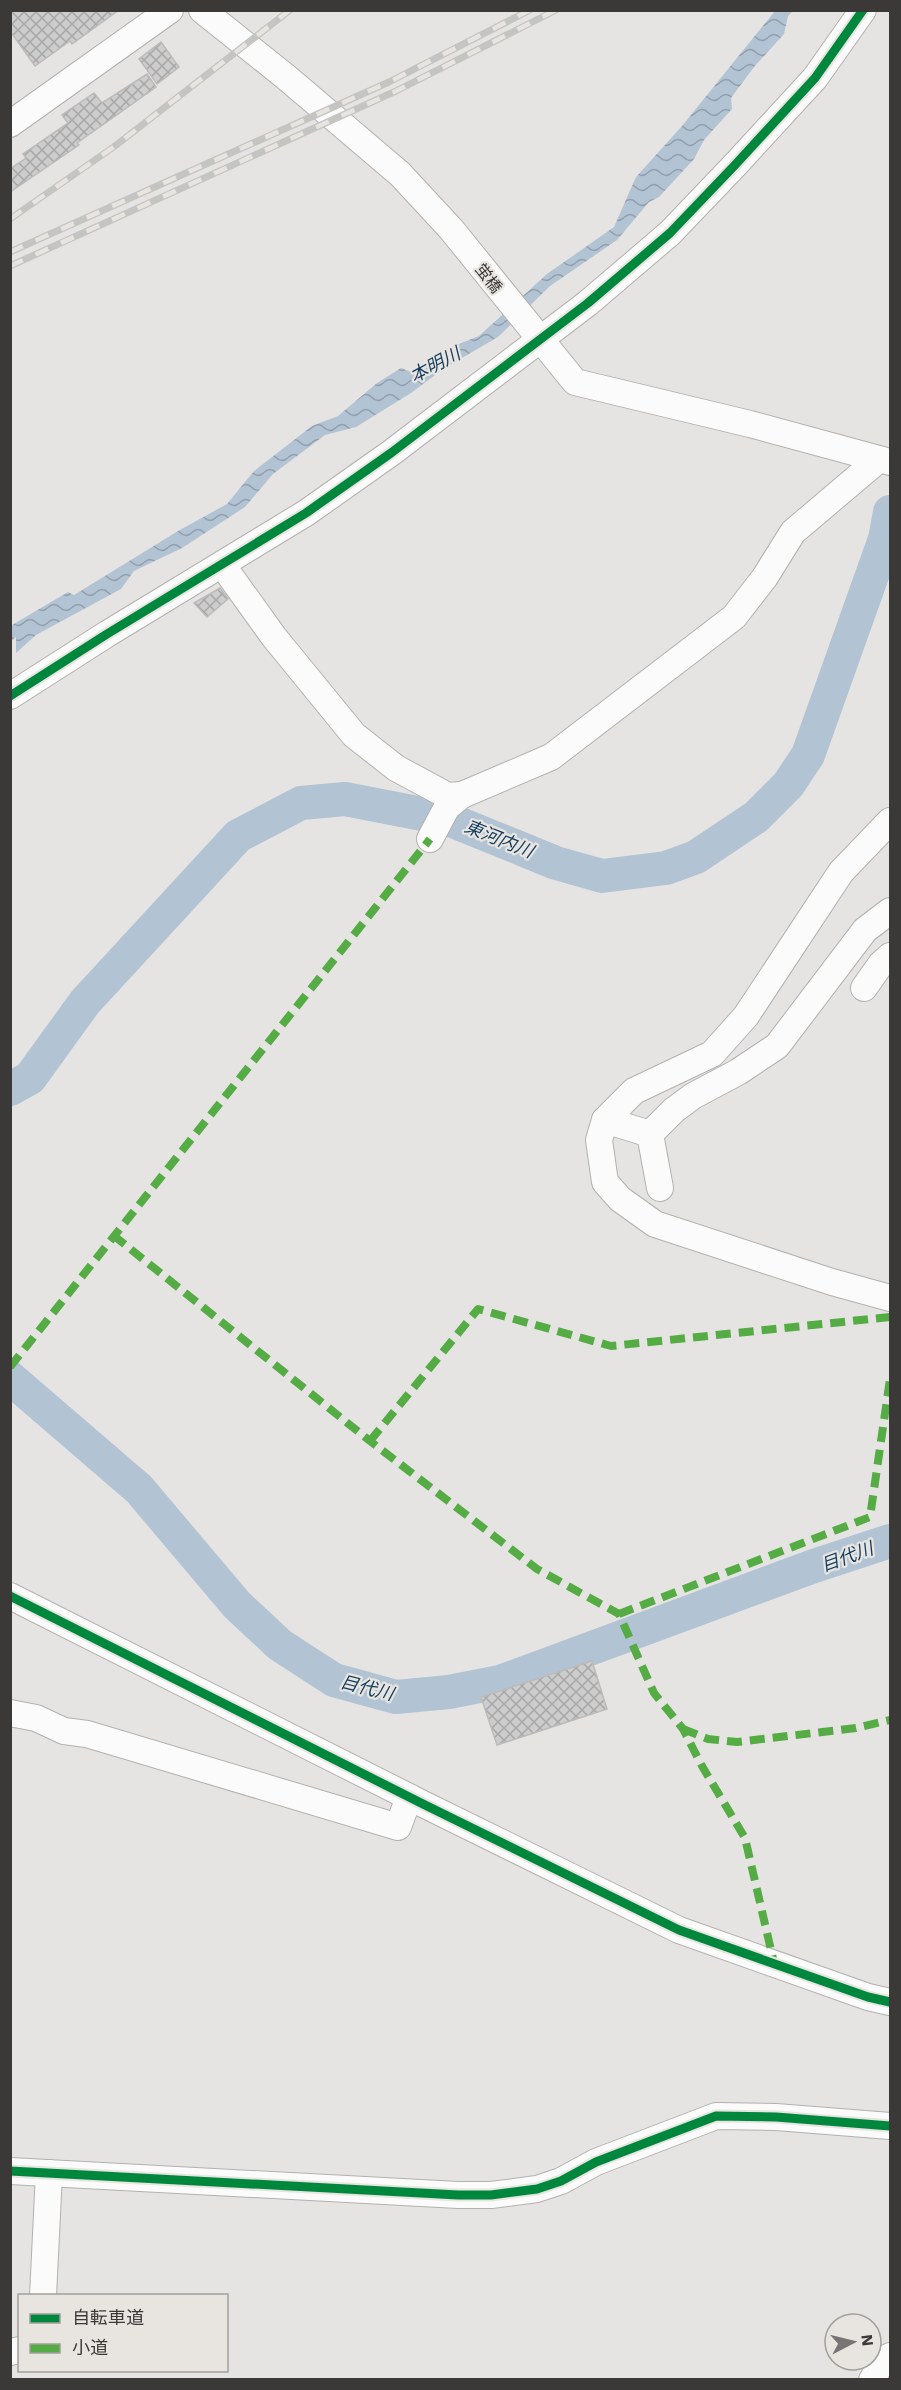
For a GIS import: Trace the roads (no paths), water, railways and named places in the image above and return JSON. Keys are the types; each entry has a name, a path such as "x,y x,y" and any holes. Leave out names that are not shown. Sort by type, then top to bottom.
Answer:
{"street":[{"path":"10,124 170,10"},
{"name":"蛍橋","path":"202,10 286,77 400,174 451,229 575,382 750,424 886,461"},
{"path":"10,696 306,513 391,453 534,334 670,233 815,78 863,10"},
{"path":"430,839 454,801 551,757 734,617 765,577 794,532 886,461"},
{"path":"223,566 274,637 354,735 396,768 454,801"},
{"path":"891,821 841,872 746,1016 712,1054 634,1091 605,1120 599,1140 605,1182 620,1198 655,1224 832,1282 891,1298"},
{"path":"650,1134 674,1110 693,1096 738,1072 777,1046 865,930 891,911"},
{"path":"605,1120 650,1134"},
{"path":"650,1134 660,1188"},
{"path":"10,1596 679,1930 868,1997 891,2002"},
{"path":"10,1713 36,1718 64,1731 87,1734 398,1827 409,1797"},
{"path":"10,2171 203,2183 492,2195 537,2189 561,2181 596,2162 716,2116 776,2117 891,2126"},
{"path":"43,2294 50,2173"},
{"path":"872,2379 882,2361 891,2356"}],"water":[{"name":"本明川","path":"775,11 793,11 788,16 784,34 754,67 731,98 732,109 704,140 694,159 659,197 649,202 617,240 550,286 498,337 443,369 411,393 356,427 325,435 273,474 245,507 182,548 134,571 121,589 36,635 16,653 16,637 11,641 11,624 68,592 74,595 178,531 227,504 254,471 312,426 338,416 377,383 401,368 411,372 446,349 479,336 547,274 614,227 636,177 682,126"}],"waterway":[{"name":"東河内川","path":"10,1089 30,1078 85,1002 238,836 301,803 345,799 448,819 556,863 602,876 666,868 696,857 756,817 788,785 808,755 885,539 890,512"},
{"name":"目代川","path":"10,1378 139,1489 237,1605 280,1645 334,1680 396,1697 449,1692 500,1682 814,1566 890,1541"}],"railway":[{"path":"10,219 115,146 290,10"},
{"path":"10,252 389,82 530,10"},
{"path":"10,266 396,91 556,10"}]}
